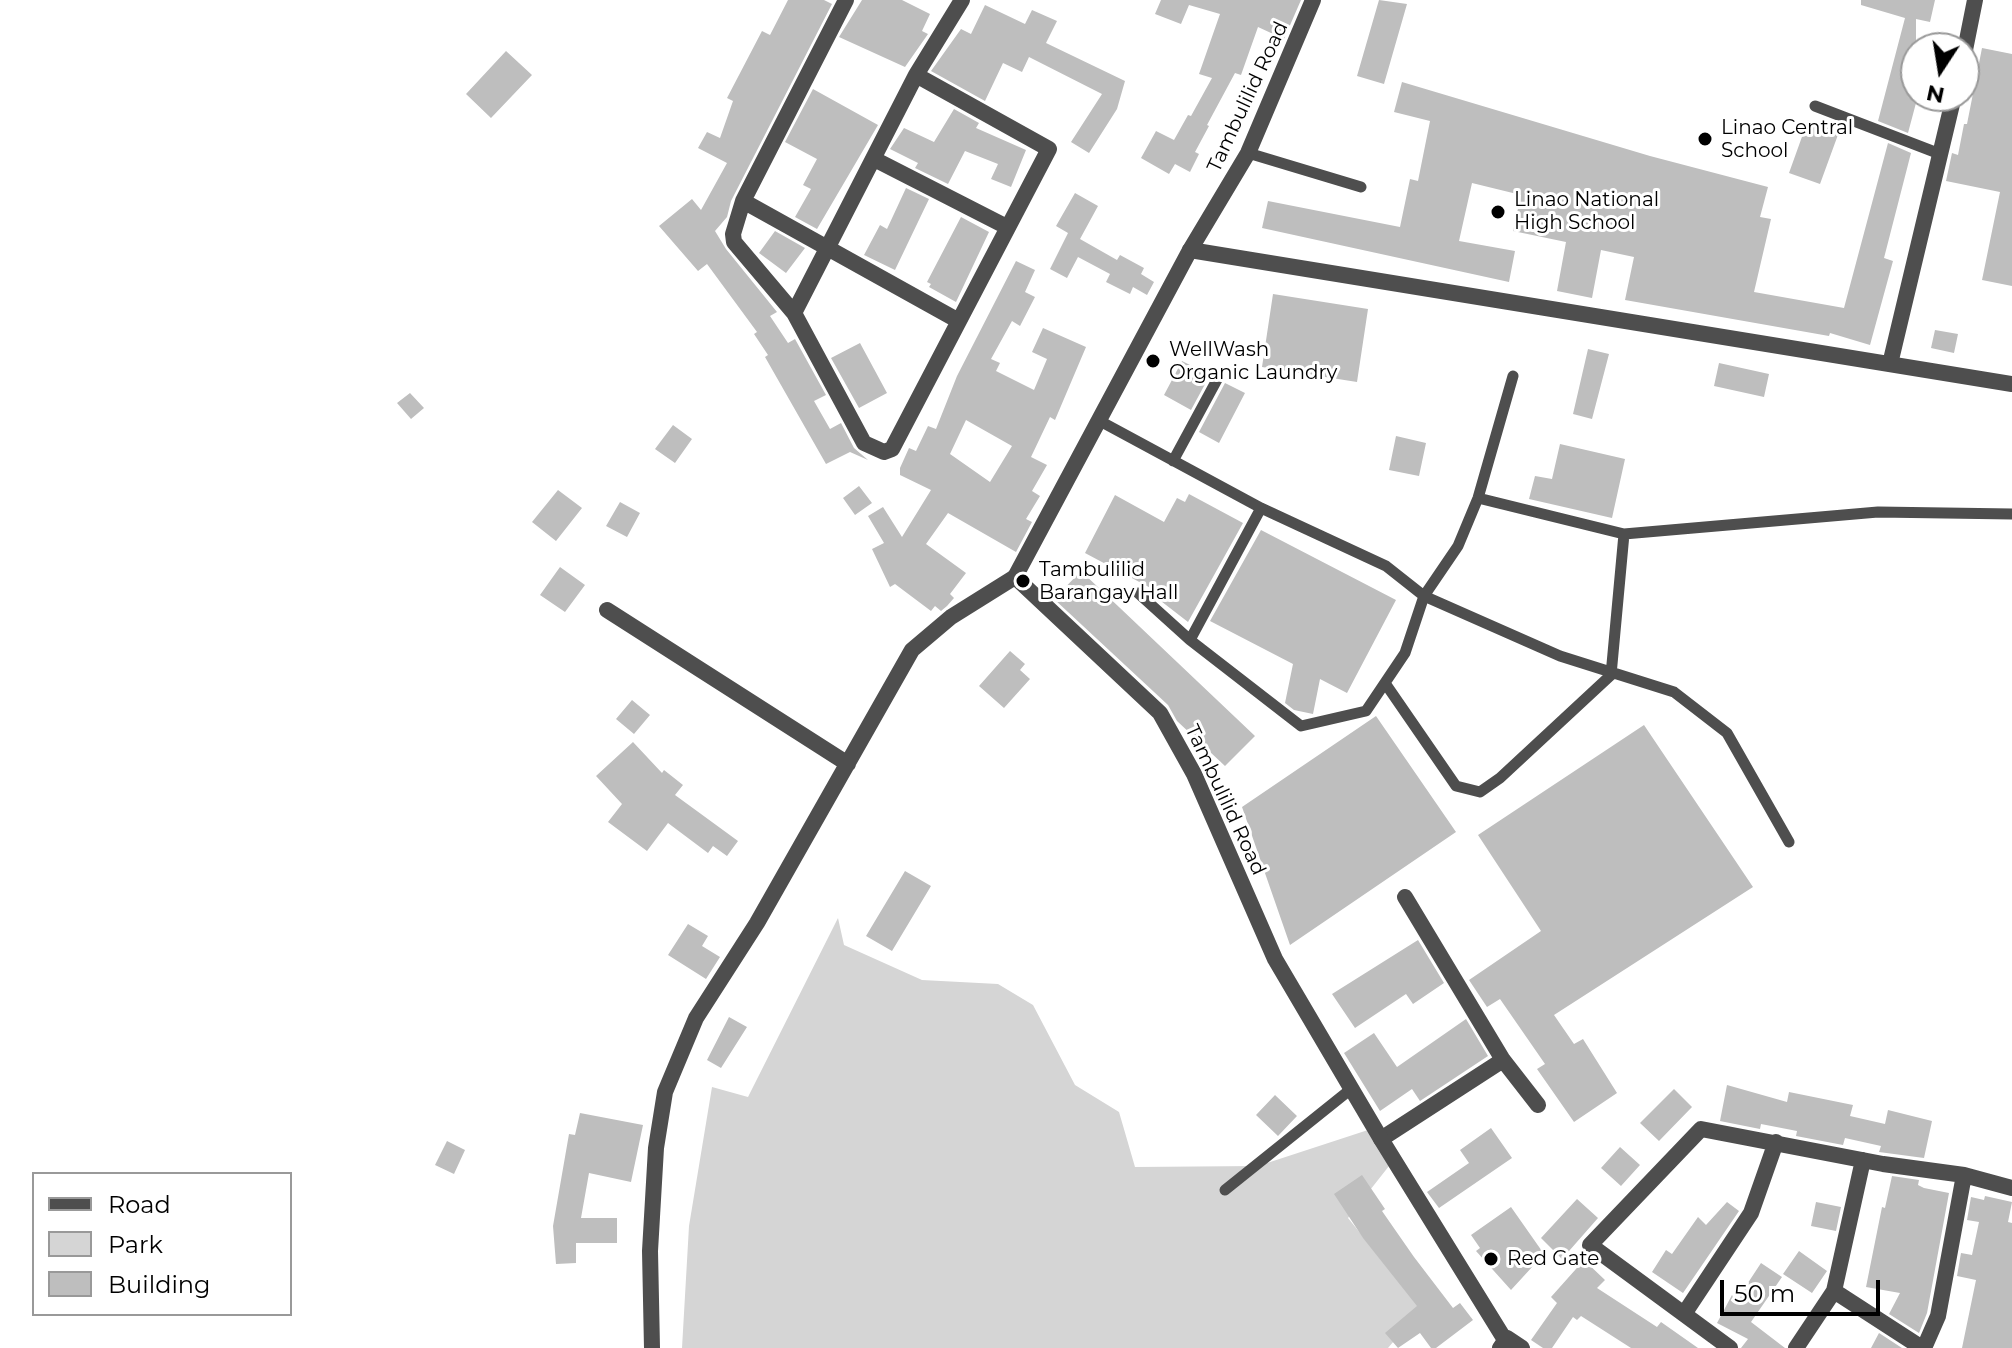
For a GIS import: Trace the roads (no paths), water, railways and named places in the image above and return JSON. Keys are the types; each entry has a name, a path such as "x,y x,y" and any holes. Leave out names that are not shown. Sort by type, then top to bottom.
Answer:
{"street":[{"path":"846,0 743,201 735,222 734,242 794,313 864,443 884,452 892,449 1049,149 916,75"},
{"path":"794,313 916,75 962,0"},
{"name":"Tambulilid Road","path":"1313,0 1248,153 1190,250 1015,577 1160,713 1194,774 1275,959 1506,1345"},
{"path":"1969,32 1975,0"},
{"path":"1890,364 1950,112"},
{"path":"874,159 1007,227"},
{"path":"743,201 957,320"},
{"path":"1190,250 2012,384"},
{"path":"652,1348 651,1194 665,1092 696,1018 757,923 912,650 951,617 1015,577"},
{"path":"607,610 848,764"},
{"path":"1405,897 1503,1060 1538,1105"},
{"path":"1381,1139 1503,1060"},
{"path":"1730,1348 1590,1245 1701,1129 1863,1160 1964,1175 2012,1188"},
{"path":"1684,1314 1751,1213 1776,1142"},
{"path":"1796,1348 1834,1291 1863,1160"},
{"path":"1834,1291 1923,1348 1938,1316 1964,1175"},
{"path":"1506,1345 1522,1348"}],"lane":[{"path":"1815,106 1940,154"},
{"path":"1248,153 1361,187"},
{"path":"1173,461 1219,376"},
{"path":"1138,593 1190,640 1301,726 1366,711 1405,653 1424,596 1458,546 1478,498 1513,376"},
{"path":"1098,420 1261,508 1386,566 1424,596 1560,656 1611,675 1674,692 1727,733 1789,842"},
{"path":"1478,498 1624,534 1878,512 2012,514"},
{"path":"1190,640 1261,508"},
{"path":"1385,683 1456,786 1480,792 1500,778 1611,675 1624,534"},
{"path":"1225,1190 1351,1089"}],"place":[{"name":"Linao Central School","path":"1705,139"},
{"name":"Linao National High School","path":"1498,212"},
{"name":"WellWash Organic Laundry","path":"1153,361"},
{"name":"Tambulilid Barangay Hall","path":"1023,581"},
{"name":"Red Gate","path":"1491,1259"}]}
